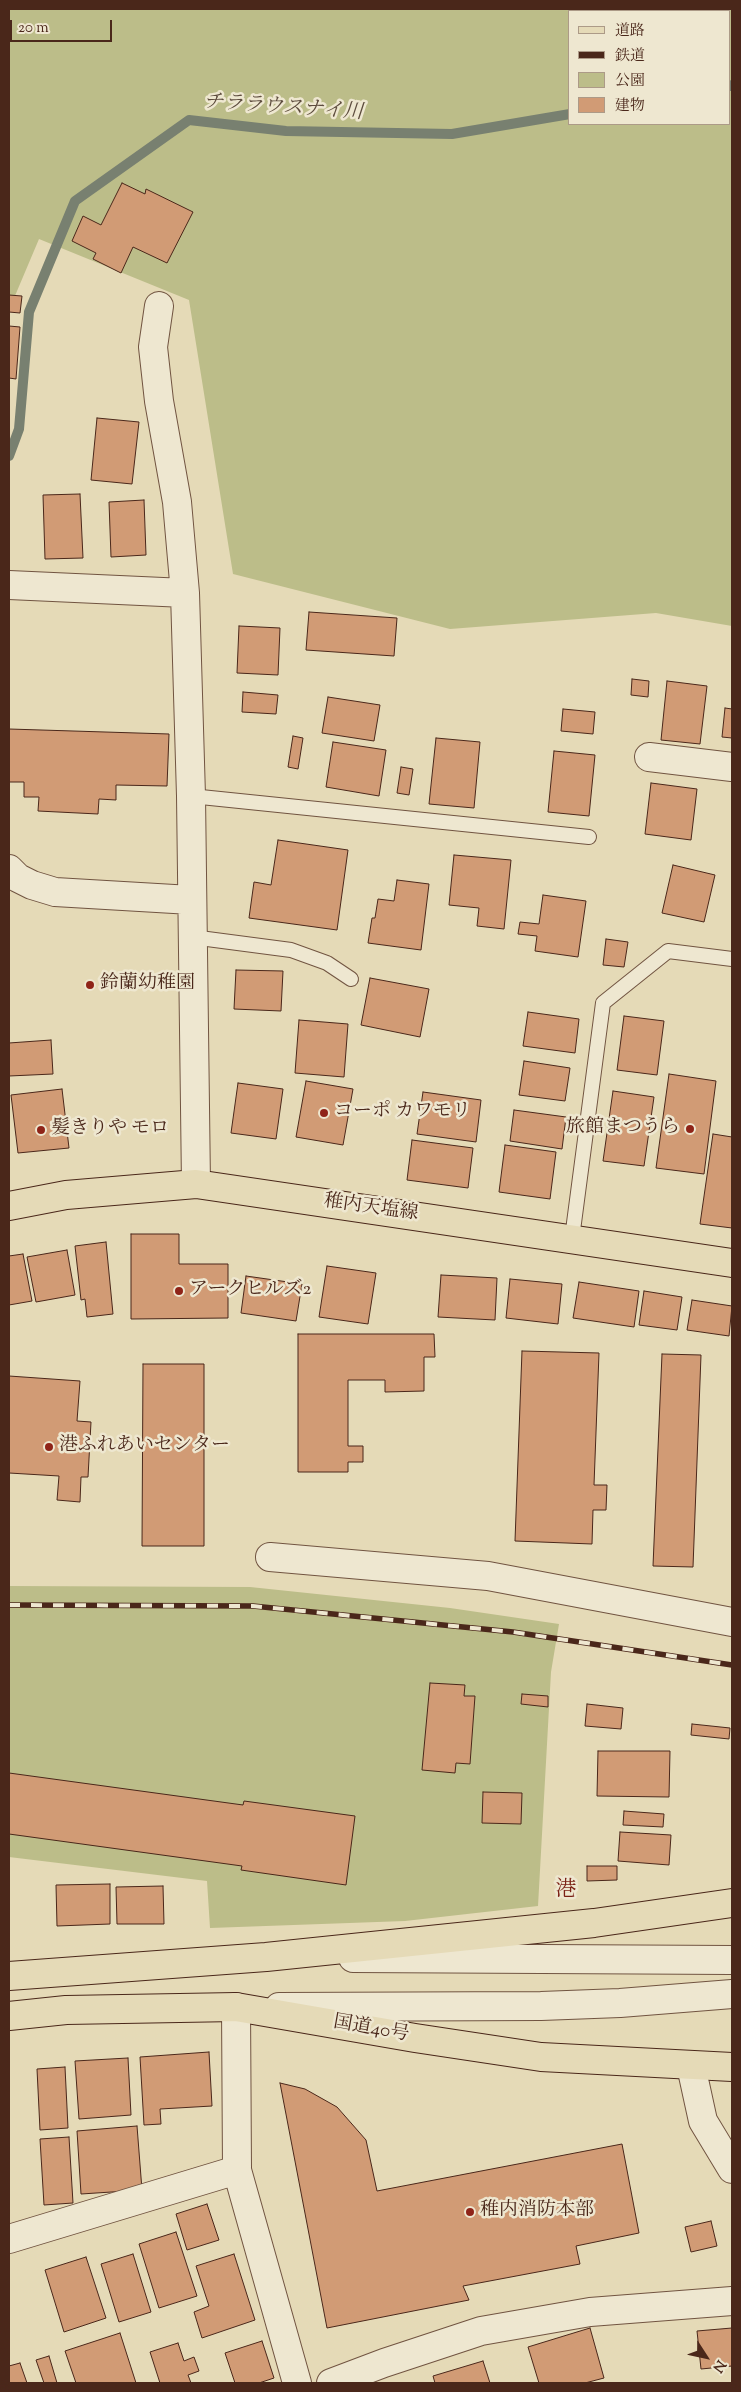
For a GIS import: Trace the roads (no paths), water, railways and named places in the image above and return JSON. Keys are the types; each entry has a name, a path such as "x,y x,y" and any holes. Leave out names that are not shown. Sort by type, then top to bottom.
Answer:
{"main road":[{"name":"稚内天塩線","path":"9,1206 66,1195 196,1184 732,1262"},
{"path":"9,1976 266,1957 594,1923 732,1904"},
{"name":"国道40号","path":"9,2016 66,2010 236,2007 415,2038 541,2057 732,2067"}],"street":[{"path":"159,306 153,347 159,401 176,502 185,593 191,796 196,1184"},
{"path":"9,585 185,593"},
{"path":"648,757 732,767"},
{"path":"9,869 18,878 32,885 55,892 191,900"},
{"path":"270,1557 488,1576 732,1622"},
{"path":"266,1957 732,1960"},
{"path":"297,2383 237,2170 236,2007 541,2006 732,1994"},
{"path":"691,2066 703,2121 732,2169"},
{"path":"9,2239 237,2170"},
{"path":"331,2383 384,2362 481,2331 590,2312 732,2301"}],"lane":[{"path":"191,796 589,837"},
{"path":"192,937 291,950 327,963 351,979"},
{"path":"572,1238 603,1003 668,951 732,959"}],"waterway":[{"name":"チララウスナイ川","path":"9,456 19,429 29,312 75,201 189,120 286,131 452,134 568,114"}],"railway":[{"path":"9,1605 253,1606 513,1632 732,1665"}],"place":[{"name":"鈴蘭幼稚園","path":"90,985"},
{"name":"コーポ カワモリ","path":"324,1113"},
{"name":"旅館まつうら","path":"690,1129"},
{"name":"髪きりや モロ","path":"41,1130"},
{"name":"アークヒルズ2","path":"179,1291"},
{"name":"港ふれあいセンター","path":"49,1447"},
{"name":"稚内消防本部","path":"470,2212"}],"district":[{"name":"港","path":"566,1891"}]}
